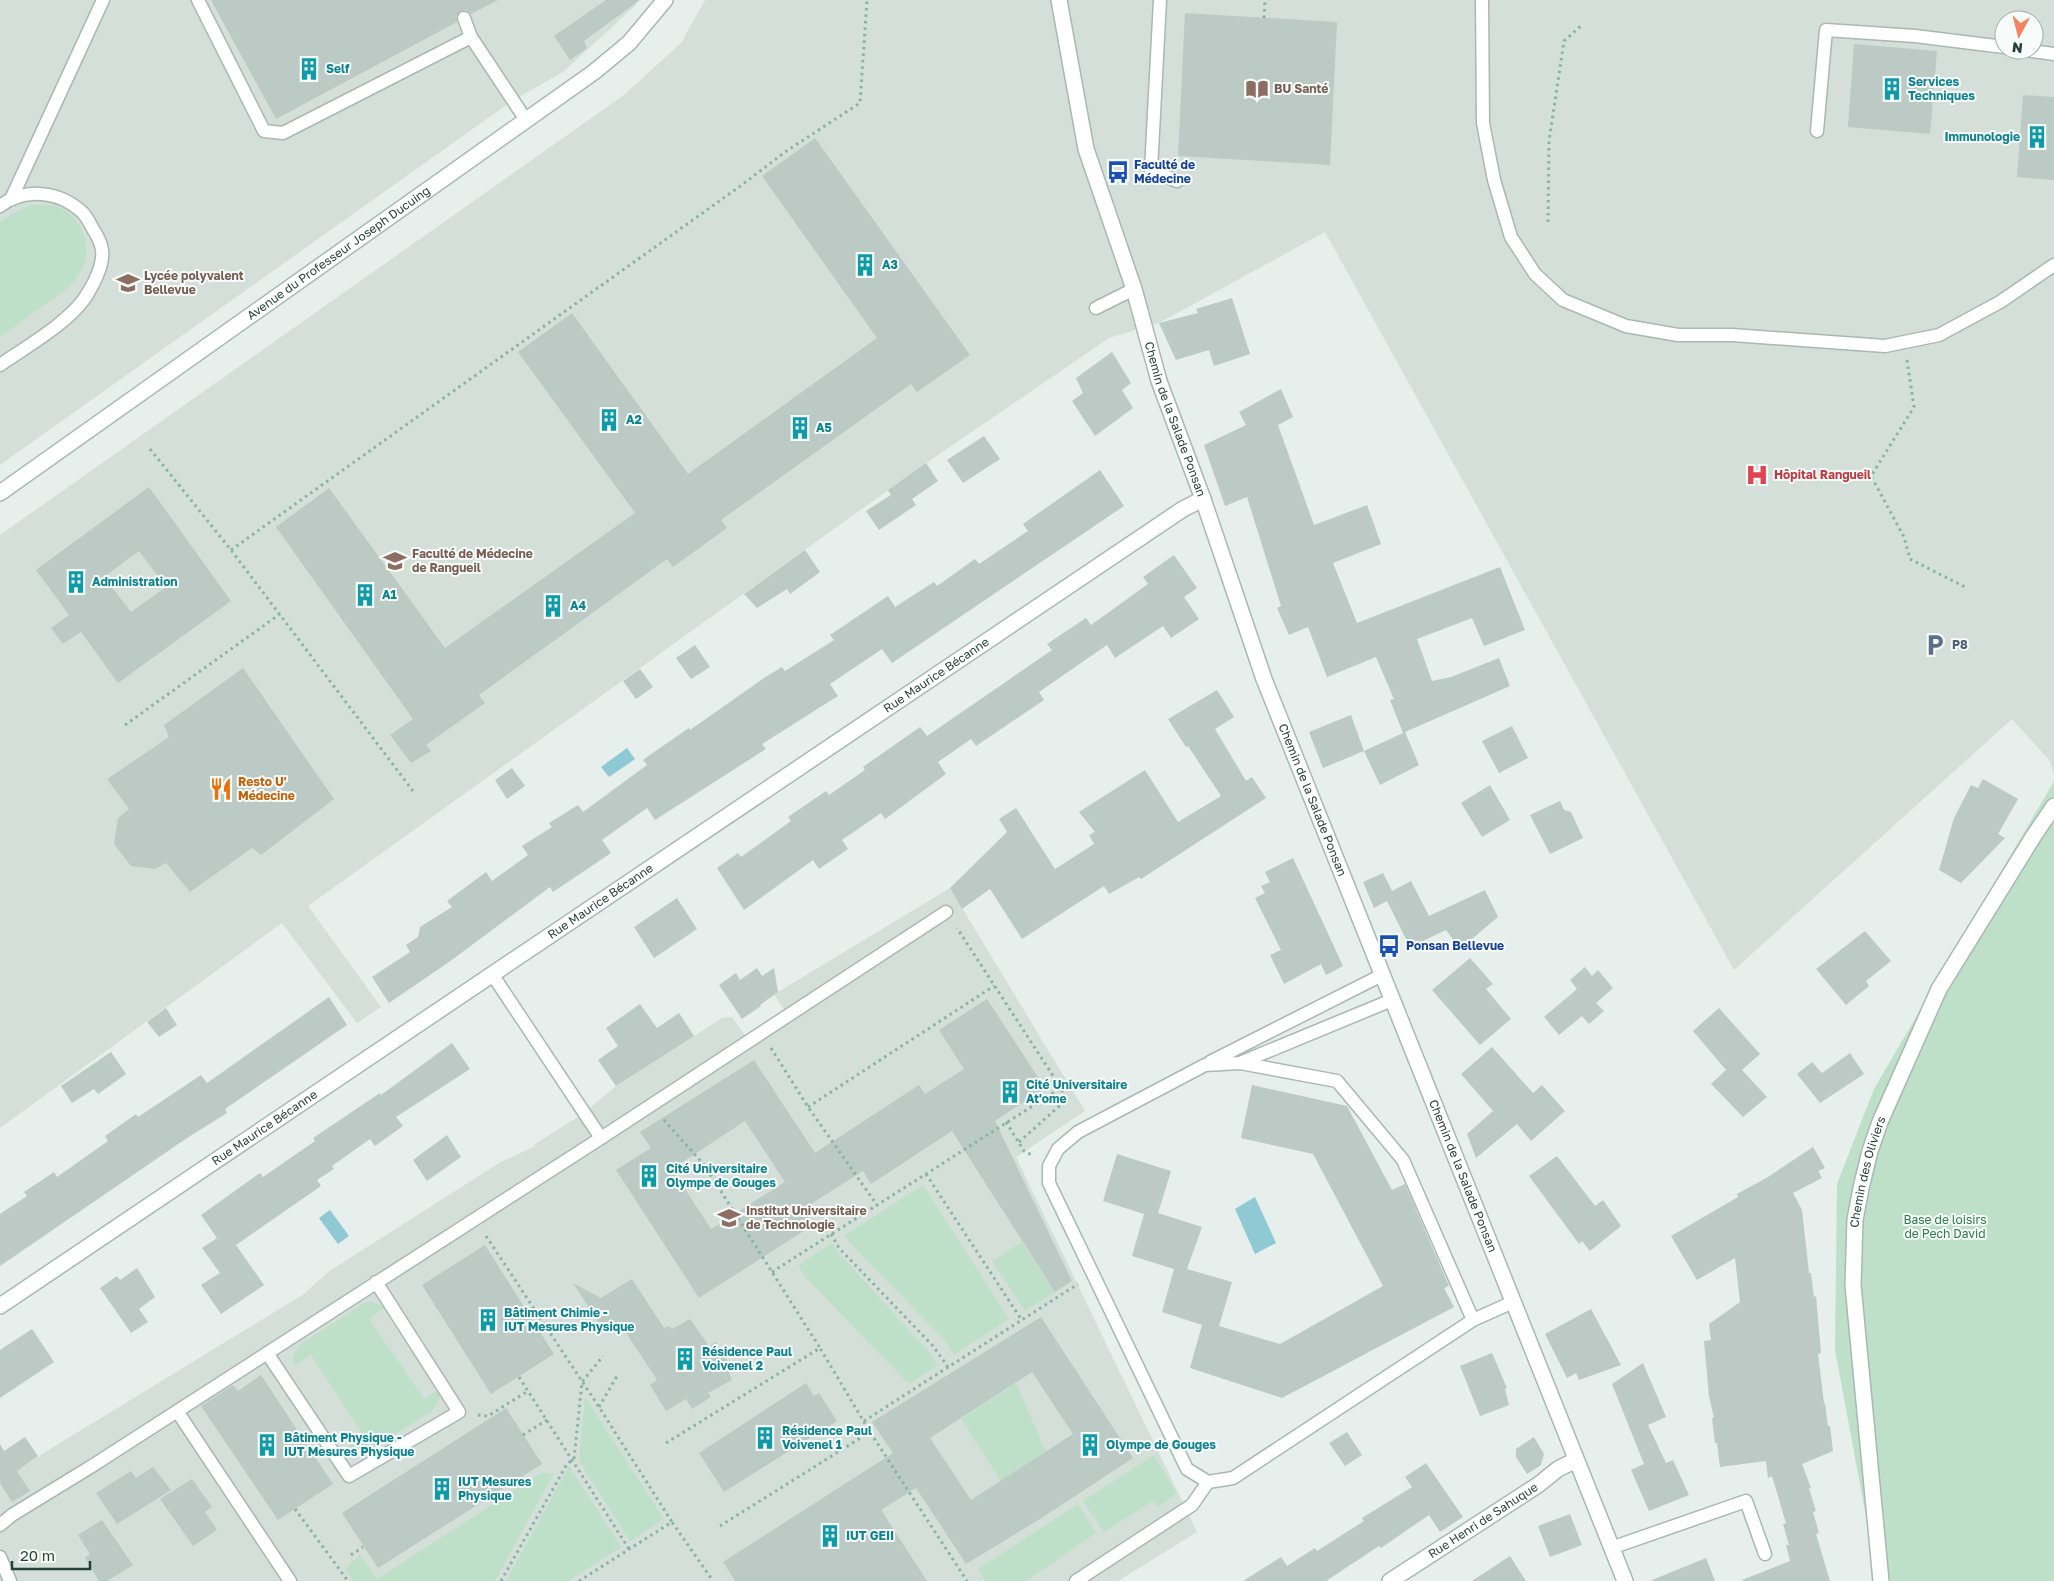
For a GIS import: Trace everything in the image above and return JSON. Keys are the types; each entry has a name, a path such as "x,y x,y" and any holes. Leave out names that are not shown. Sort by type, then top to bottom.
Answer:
{"street":[{"name":"Avenue du Professeur Joseph Ducuing","path":"0,493 594,72 629,43 666,0"},
{"name":"Chemin de la Salade Ponsan","path":"1059,0 1086,149 1134,289 1159,381 1203,499 1264,679 1625,1581"},
{"name":"Rue Maurice Bécanne","path":"0,1306 1182,509 1203,499"},
{"name":"Chemin des Oliviers","path":"1881,1581 1853,1285 1855,1220 1870,1151 1880,1122 1939,989 2033,836 2054,806"},
{"name":"Rue Henri de Sahuque","path":"1390,1581 1538,1485 1558,1469 1576,1460"}],"lane":[{"path":"0,206 12,197 103,0"},
{"path":"198,0 264,130 283,132 471,37"},
{"path":"1160,0 1151,170 1177,182"},
{"path":"1482,0 1483,123 1494,180 1511,237 1534,274 1563,300 1626,326 1678,335 1732,335 1886,346 1939,334 2000,302 2054,265"},
{"path":"464,18 471,37 526,120"},
{"path":"1818,131 1826,30 1915,36 1994,46"},
{"path":"0,365 73,313 88,294 95,280 103,251 98,236 84,214 64,198 40,193 12,197"},
{"path":"1096,308 1134,289"},
{"path":"0,1525 12,1515 601,1138 946,912"},
{"path":"492,974 601,1138"},
{"path":"1382,975 1078,1132 1058,1149 1049,1166 1049,1183 1188,1470 1208,1482 1232,1478 1473,1320 1514,1302"},
{"path":"1240,1063 1392,1000"},
{"path":"1205,1065 1240,1063 1337,1081 1403,1160 1473,1320"},
{"path":"267,1352 349,1476 459,1412 376,1282"},
{"path":"176,1411 290,1581"},
{"path":"1076,1581 1192,1505 1208,1482"},
{"path":"1611,1548 1746,1501 1765,1554"},
{"path":"0,1557 10,1581"}],"path":[{"path":"231,550 733,192 785,152 860,102 867,0"},
{"path":"1264,18 1265,0"},
{"path":"1548,222 1549,141 1564,41 1582,25"},
{"path":"1908,362 1914,407 1871,476 1904,537 1910,559 1967,588"},
{"path":"150,449 231,550 413,791"},
{"path":"125,725 280,614"},
{"path":"946,912 1061,1088 1066,1100 1019,1142 1006,1122"},
{"path":"808,1107 994,986"},
{"path":"761,1032 808,1107 876,1205"},
{"path":"772,1272 1061,1088"},
{"path":"650,1105 705,1166 820,1348 870,1432 967,1581"},
{"path":"926,1174 1021,1319"},
{"path":"474,1218 599,1407 672,1522 713,1581"},
{"path":"831,1234 839,1248 934,1346 948,1367"},
{"path":"864,1421 1021,1319 1094,1275"},
{"path":"666,1443 820,1348"},
{"path":"501,1581 566,1464 574,1459 582,1382 603,1356"},
{"path":"599,1407 617,1376"},
{"path":"519,1377 629,1549"},
{"path":"459,1412 488,1416 528,1392"},
{"path":"523,1435 547,1420"},
{"path":"720,1526 870,1432"},
{"path":"295,1509 348,1581"},
{"path":"580,1581 672,1522"},
{"path":"351,1555 363,1547"}],"shaded area":[{"name":"Lycée polyvalent Bellevue","path":"0,0 638,0 635,6 563,72 512,101 0,465"},
{"path":"705,0 2054,0 2054,775 2050,761 2012,719 1734,970 1325,232 1159,323 1109,338 919,468 308,906 381,1007 357,1023 282,923 0,1128 0,535 624,95 681,43"},
{"name":"Institut Universitaire de Technologie","path":"950,888 1085,1111 1016,1157 1197,1532 1118,1581 0,1581 0,1482 47,1451 304,1294 328,1272 499,1163 535,1146 535,1144 584,1113 616,1086 722,1018 732,1017 746,1037 785,1011 774,994"}],"green space":[{"path":"31,205 55,206 72,216 79,225 86,242 86,258 79,274 68,288 0,337 0,222 13,213"},
{"name":"Base de loisirs de Pech David","path":"2054,781 2054,1581 1878,1581 1835,1350 1837,1184 1874,1089"},
{"path":"923,1185 1009,1319 954,1355 947,1343 849,1242 845,1235"},
{"path":"1022,1242 1055,1292 1025,1311 992,1261"},
{"path":"832,1243 837,1251 930,1353 938,1365 909,1384 806,1278 798,1265"},
{"path":"366,1302 373,1302 386,1307 369,1319 424,1399 439,1389 440,1398 432,1411 368,1452 361,1453 347,1447 364,1437 311,1355 294,1366 293,1360 298,1346"},
{"path":"1016,1383 1046,1452 1001,1481 961,1419"},
{"path":"585,1397 664,1519 630,1541 579,1461"},
{"path":"1154,1455 1176,1492 1175,1495 1158,1507 1153,1501 1104,1532 1083,1501"},
{"path":"569,1466 621,1547 568,1581 506,1581"},
{"path":"541,1473 554,1473 495,1581 353,1581 345,1569 360,1555 377,1579"},
{"path":"1078,1504 1096,1533 1026,1581 985,1581 978,1569"}],"water":[{"path":"627,748 635,759 609,777 601,767"},
{"path":"1255,1197 1276,1243 1255,1254 1235,1209"},
{"path":"330,1210 349,1236 338,1244 319,1218"}],"building":[{"name":"Self","path":"211,0 498,0 471,14 466,10 461,11 456,16 457,22 276,119"},
{"path":"606,0 640,0 584,41 587,48 570,60 554,36"},
{"name":"BU Santé","path":"1185,13 1337,22 1330,165 1178,156"},
{"name":"Services Techniques","path":"1854,44 1937,51 1930,134 1848,127"},
{"name":"Immunologie","path":"2023,95 2054,97 2054,180 2017,177"},
{"path":"815,138 970,355 917,392 911,384 721,520 727,528 673,567 667,559 479,695 485,703 426,745 431,751 411,763 390,735 413,719 276,527 329,488 445,648 635,513 518,352 572,313 688,474 877,338 762,176"},
{"path":"1232,298 1250,354 1214,366 1209,350 1176,360 1159,323 1198,313 1196,309"},
{"path":"1112,352 1131,383 1122,390 1133,408 1095,436 1072,401 1083,393 1076,378"},
{"path":"1281,389 1293,417 1278,425 1314,525 1367,505 1381,544 1333,563 1357,623 1500,567 1525,630 1484,646 1472,618 1417,639 1432,681 1451,677 1499,658 1510,686 1405,732 1419,765 1380,785 1364,751 1403,733 1390,700 1394,699 1376,657 1327,677 1308,627 1289,635 1277,608 1281,606 1247,497 1225,506 1204,445 1246,425 1239,412"},
{"path":"984,436 1000,459 963,483 947,460"},
{"path":"926,463 938,481 912,499 916,505 879,530 866,511 891,495 888,490"},
{"path":"1100,470 1124,506 892,663 882,649 830,684 838,696 762,744 766,749 655,820 647,808 602,840 611,853 553,892 550,887 449,962 389,1003 372,977 410,952 406,945 418,937 420,927 452,907 447,901 486,872 492,881 528,855 522,846 552,827 549,823 578,805 583,812 647,765 643,760 651,754 689,728 690,730 767,676 782,667 785,671 834,640 830,635 888,596 895,607 934,582 937,586 975,559 979,564 1028,531 1023,524"},
{"name":"Administration","path":"149,487 231,601 118,683 81,632 63,644 51,628 69,615 36,570","holes":["139,551 166,587 131,612 104,577"]},
{"path":"805,550 820,572 790,594 787,589 757,608 744,594"},
{"path":"1174,555 1197,588 1184,597 1199,619 1171,638 1163,626 1115,658 1107,645 1039,692 1044,700 976,746 971,739 938,762 946,774 885,819 881,813 842,840 848,849 819,869 813,860 744,910 717,868 738,853 741,857 791,821 788,817 826,791 829,795 865,770 863,767 920,727 927,736 1052,650 1047,644 1086,618 1091,625 1148,584 1143,577"},
{"path":"695,645 710,667 691,679 676,658"},
{"name":"Resto U' Médecine","path":"243,668 334,799 261,855 252,848 190,892 166,863 155,869 131,866 114,844 118,818 129,809 107,779 169,737 164,725"},
{"path":"640,669 653,687 636,699 623,681"},
{"path":"1217,690 1234,717 1215,729 1246,781 1252,777 1266,798 1141,879 1139,877 1109,894 1104,886 1022,939 990,889 962,909 950,888 1007,832 999,819 1016,808 1055,869 1094,844 1089,835 1095,832 1079,812 1145,770 1178,822 1221,796 1168,719"},
{"path":"1351,715 1364,751 1323,768 1309,732"},
{"path":"1512,726 1528,758 1499,773 1482,741"},
{"path":"512,768 525,786 507,799 495,780"},
{"path":"1983,779 2018,799 1998,834 2005,838 1961,883 1939,870 1954,818 1971,785 1978,788"},
{"path":"1490,785 1510,820 1482,837 1461,803"},
{"path":"1560,801 1564,810 1571,812 1583,838 1550,854 1530,815"},
{"path":"1293,858 1343,966 1326,975 1321,964 1284,984 1270,955 1281,950 1255,898 1265,893 1261,886 1270,882 1265,872"},
{"path":"1383,873 1392,891 1411,881 1429,916 1485,890 1498,917 1460,949 1446,930 1410,947 1387,901 1374,908 1363,882"},
{"path":"677,898 697,929 654,958 634,927"},
{"path":"1865,931 1891,961 1866,981 1869,986 1846,1005 1816,969"},
{"path":"1470,958 1493,984 1486,989 1511,1019 1480,1045 1432,990"},
{"path":"1585,967 1592,976 1598,970 1613,988 1596,1003 1604,1011 1589,1024 1582,1016 1559,1035 1544,1017 1577,989 1570,980"},
{"path":"757,968 762,976 774,968 778,992 742,1019 719,985 736,973 740,980"},
{"path":"329,997 347,1025 225,1109 227,1113 187,1138 0,1266 0,1214 27,1196 24,1192 54,1172 57,1177 108,1141 105,1136 136,1114 138,1117 201,1075 207,1083"},
{"path":"987,999 1045,1088 995,1121 1072,1281 1055,1292 952,1131 871,1184 863,1171 803,1209 813,1225 699,1298 616,1170 651,1148 640,1132 754,1060 815,1153 919,1085 925,1094 964,1069 939,1030","holes":["745,1121 785,1182 711,1229 672,1169"]},
{"path":"640,1004 657,1028 679,1013 694,1036 616,1086 598,1060 618,1046 606,1028"},
{"path":"166,1008 177,1025 159,1037 147,1022"},
{"path":"1719,1008 1760,1054 1742,1070 1767,1097 1743,1117 1711,1084 1726,1070 1693,1031"},
{"path":"452,1043 470,1069 396,1117 403,1126 375,1146 370,1139 332,1166 334,1169 317,1180 321,1186 236,1245 264,1285 221,1314 201,1285 220,1273 202,1248 217,1238 201,1215 260,1173 263,1177 315,1141 313,1138 380,1093 381,1095"},
{"path":"1492,1047 1533,1093 1542,1085 1565,1111 1531,1141 1517,1124 1476,1158 1467,1134 1493,1111 1461,1074"},
{"path":"111,1052 126,1074 98,1094 94,1089 72,1103 61,1086"},
{"path":"1850,1053 1864,1074 1820,1103 1797,1074 1812,1062 1822,1073"},
{"path":"1252,1085 1347,1106 1392,1190 1405,1184 1449,1286 1444,1288 1454,1307 1282,1398 1190,1368 1202,1325 1162,1312 1174,1269 1132,1256 1144,1214 1103,1201 1117,1154 1171,1171 1158,1213 1202,1227 1187,1269 1232,1282 1219,1326 1280,1344 1383,1286 1313,1154 1241,1138"},
{"path":"447,1135 461,1157 427,1181 413,1160"},
{"path":"1813,1147 1825,1168 1818,1171 1822,1178 1793,1193 1802,1210 1809,1273 1811,1273 1814,1297 1816,1296 1821,1353 1818,1354 1824,1403 1828,1426 1830,1426 1833,1451 1802,1464 1811,1488 1809,1488 1816,1511 1813,1512 1819,1533 1816,1534 1830,1581 1742,1581 1790,1561 1786,1545 1789,1545 1783,1524 1786,1523 1772,1476 1768,1478 1766,1461 1720,1467 1717,1443 1715,1443 1712,1418 1714,1418 1709,1396 1704,1341 1711,1340 1709,1324 1740,1302 1735,1258 1697,1280 1671,1236 1738,1197 1737,1194 1768,1177"},
{"path":"1557,1156 1595,1206 1603,1200 1621,1226 1590,1251 1582,1241 1579,1244 1529,1176"},
{"name":"Bâtiment Chimie - IUT Mesures Physique","path":"485,1245 554,1354 491,1394 422,1285"},
{"path":"137,1268 155,1297 139,1309 148,1322 131,1333 100,1288 117,1276 120,1280"},
{"name":"Résidence Paul Voivenel 2","path":"632,1279 664,1328 669,1326 672,1329 690,1319 709,1346 716,1342 732,1368 728,1370 732,1380 708,1393 711,1397 692,1409 686,1399 666,1411 650,1385 657,1380 619,1322 604,1331 573,1283 601,1298"},
{"path":"1591,1309 1621,1365 1579,1380 1576,1373 1567,1378 1545,1334"},
{"name":"Olympe de Gouges","path":"1041,1317 1133,1458 1040,1519 966,1564 916,1488 881,1510 927,1581 735,1581 723,1562 893,1453 872,1422","holes":["1032,1372 1073,1434 971,1500 930,1438"]},
{"path":"32,1329 54,1362 0,1398 0,1350"},
{"path":"1492,1353 1507,1388 1505,1389 1509,1405 1480,1416 1460,1366"},
{"path":"1643,1363 1666,1417 1648,1425 1666,1463 1673,1460 1689,1495 1649,1511 1631,1470 1644,1464 1612,1384"},
{"name":"Bâtiment Physique - IUT Mesures Physique","path":"261,1375 333,1484 278,1520 201,1406 233,1385 238,1391"},
{"name":"Résidence Paul Voivenel 1","path":"806,1383 814,1396 819,1393 837,1421 724,1492 699,1453"},
{"name":"IUT Mesures Physique","path":"506,1408 542,1464 378,1568 342,1513"},
{"path":"1347,1432 1362,1455 1345,1466 1329,1443"},
{"path":"25,1437 38,1456 17,1471 30,1491 12,1502 0,1483 0,1444 4,1451"},
{"path":"1534,1437 1544,1454 1541,1465 1527,1474 1516,1457 1516,1449"},
{"path":"1426,1463 1463,1517 1440,1532 1429,1515 1381,1548 1379,1546 1326,1581 1243,1581 1281,1557 1287,1566 1315,1548 1317,1551 1364,1521 1362,1518 1412,1487 1405,1477"},
{"path":"153,1467 171,1490 117,1524 96,1493 131,1471 136,1478"},
{"path":"192,1479 212,1507 205,1512 217,1530 193,1546 160,1499"},
{"path":"1570,1514 1582,1545 1550,1557 1538,1526"},
{"path":"102,1520 133,1565 107,1581 99,1581 85,1558 90,1554 78,1535"},
{"path":"1510,1556 1526,1581 1472,1581"},
{"path":"1706,1558 1715,1581 1652,1581 1652,1580"}],"place":[{"name":"Self","path":"309,69"},
{"name":"BU Santé","path":"1257,89"},
{"name":"Services Techniques","path":"1892,89"},
{"name":"Immunologie","path":"2037,137"},
{"name":"Faculté de Médecine","path":"1118,172"},
{"name":"A3","path":"865,265"},
{"name":"Lycée polyvalent Bellevue","path":"128,283"},
{"name":"A2","path":"609,420"},
{"name":"A5","path":"800,428"},
{"name":"Hôpital Rangueil","path":"1757,475"},
{"name":"Faculté de Médecine de Rangueil","path":"395,561"},
{"name":"Administration","path":"76,582"},
{"name":"A1","path":"365,595"},
{"name":"A4","path":"553,606"},
{"name":"P8","path":"1935,645"},
{"name":"Resto U' Médecine","path":"221,789"},
{"name":"Ponsan Bellevue","path":"1389,946"},
{"name":"Cité Universitaire At'ome","path":"1010,1092"},
{"name":"Cité Universitaire Olympe de Gouges","path":"649,1176"},
{"name":"Institut Universitaire de Technologie","path":"729,1218"},
{"name":"Bâtiment Chimie - IUT Mesures Physique","path":"488,1320"},
{"name":"Résidence Paul Voivenel 2","path":"685,1359"},
{"name":"Résidence Paul Voivenel 1","path":"765,1438"},
{"name":"Bâtiment Physique - IUT Mesures Physique","path":"267,1445"},
{"name":"Olympe de Gouges","path":"1090,1445"},
{"name":"IUT Mesures Physique","path":"442,1489"},
{"name":"IUT GEII","path":"830,1536"}]}
